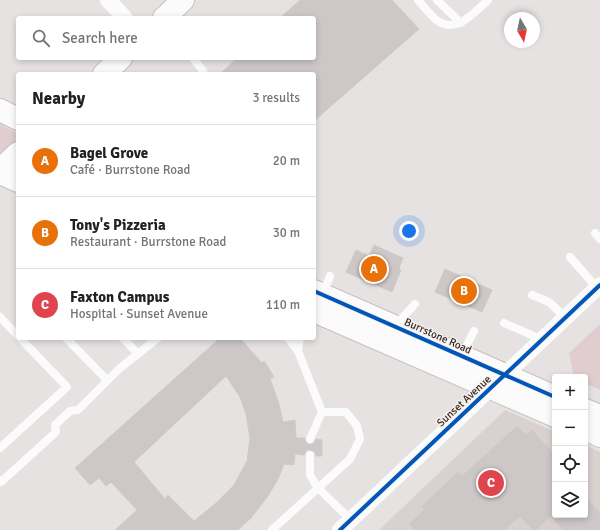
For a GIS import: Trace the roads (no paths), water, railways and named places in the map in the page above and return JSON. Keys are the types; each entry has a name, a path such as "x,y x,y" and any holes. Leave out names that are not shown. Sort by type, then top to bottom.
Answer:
{"street":[{"path":"108,0 123,16"},
{"path":"166,16 183,0"},
{"path":"0,110 16,118"},
{"path":"9,164 16,177"},
{"name":"Sunset Avenue","path":"345,525 599,287"},
{"name":"Burrstone Road","path":"319,300 391,335 498,382 552,396"},
{"name":"Burrstone Road","path":"391,335 462,356 498,382 552,414"},
{"path":"588,411 600,416"},
{"path":"588,430 600,436"}],"lane":[{"path":"418,0 436,20 447,26 461,23 469,18 488,0"},
{"path":"437,0 461,23"},
{"path":"195,60 203,71"},
{"path":"570,257 599,287"},
{"path":"532,295 549,302 566,318"},
{"path":"391,335 415,304"},
{"path":"0,317 16,334"},
{"path":"504,323 544,340"},
{"path":"462,356 474,331"},
{"path":"0,448 67,388 22,340"},
{"path":"68,340 108,380"},
{"path":"125,340 138,354"},
{"path":"0,480 1,482 56,432 55,425 70,411 78,410 108,380 156,340"},
{"path":"290,340 298,351 322,412 310,439"},
{"path":"298,351 300,340"},
{"path":"272,530 350,459 360,439 357,426 346,412 322,412"},
{"path":"310,455 310,475 345,525"}],"place":[{"name":"Bagel Grove","path":"374,269"},
{"name":"Tony's Pizzeria","path":"464,291"},
{"name":"Faxton Campus","path":"491,483"}]}
